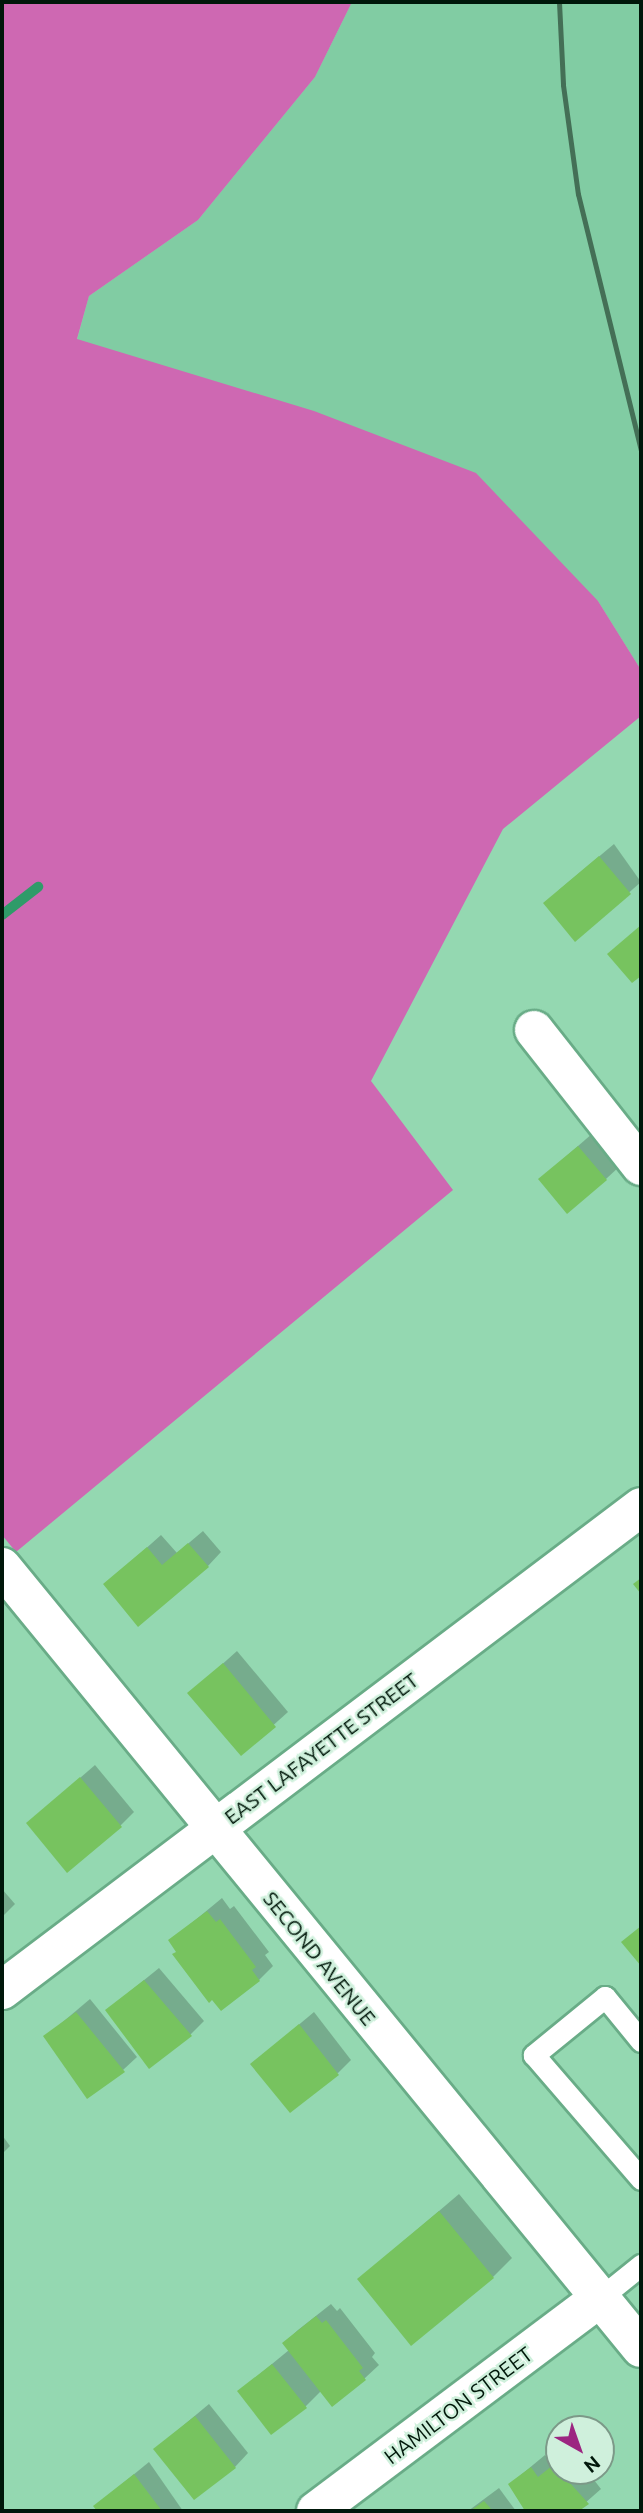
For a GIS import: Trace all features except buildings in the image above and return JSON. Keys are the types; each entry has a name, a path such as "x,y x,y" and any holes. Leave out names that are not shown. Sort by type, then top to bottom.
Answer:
{"street":[{"path":"534,1030 641,1166"},
{"name":"EAST LAFAYETTE STREET","path":"2,1990 641,1507"},
{"name":"SECOND AVENUE","path":"2,1567 641,2347"},
{"name":"HAMILTON STREET","path":"316,2511 600,2298"}],"lane":[{"path":"640,2175 534,2055 605,1997 641,2041"},
{"path":"600,2298 641,2265"}],"shaded area":[{"path":"2,2 352,2 315,77 198,220 89,296 77,339 314,411 476,473 598,601 641,670 641,716 503,829 371,1081 453,1190 16,1552 2,1535"},
{"path":"352,2 641,2 641,670 598,601 77,340 89,296 198,220 315,77"}],"waterway":[{"path":"2,915 38,887"}],"railway":[{"path":"559,2 563,85 578,194 641,450"}]}
